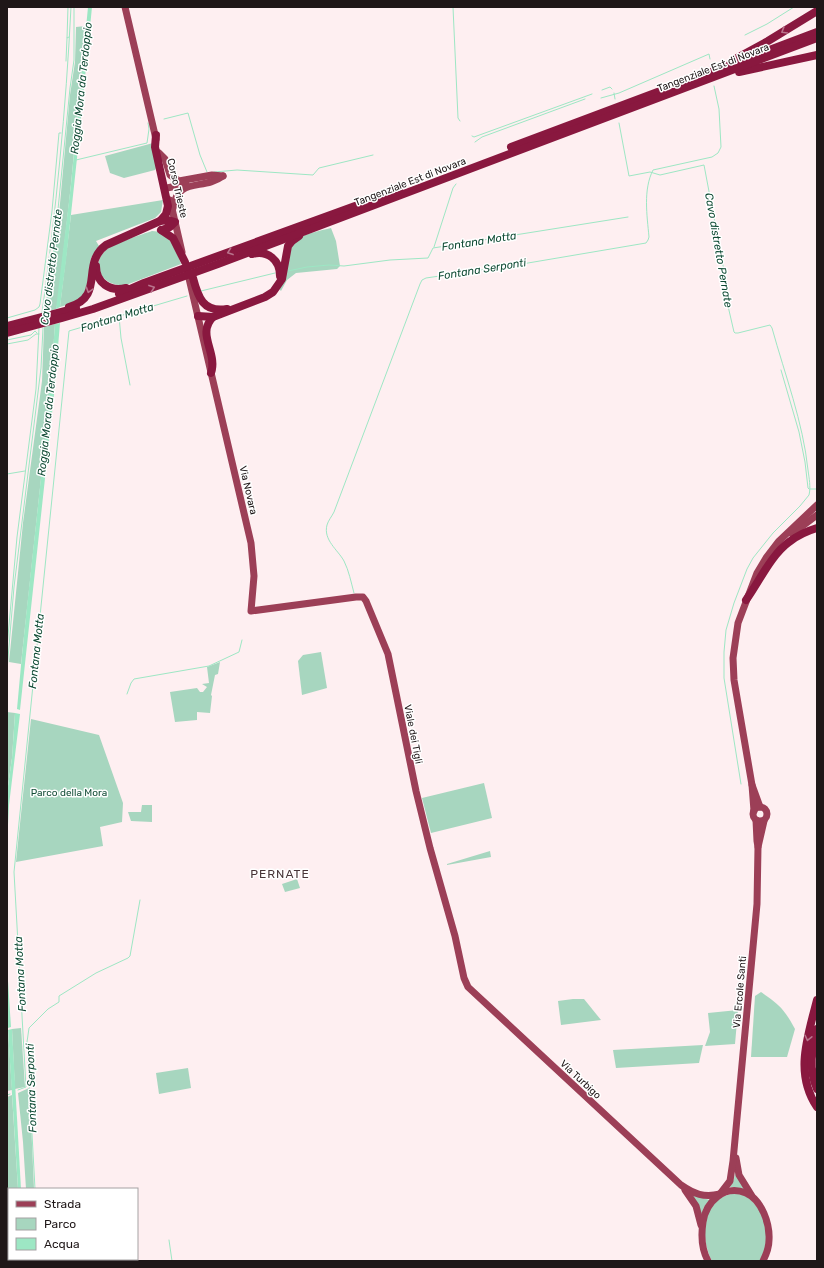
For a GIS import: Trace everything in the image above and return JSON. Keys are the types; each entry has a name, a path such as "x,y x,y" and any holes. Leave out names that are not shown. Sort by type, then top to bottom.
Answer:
{"highway":[{"path":"817,11 735,59 664,87 657,96 668,98 735,73 817,55"},
{"name":"Tangenziale Est di Novara","path":"202,266 218,264 271,243 324,225 657,96 817,32"},
{"name":"Tangenziale Est di Novara","path":"63,313 202,266 331,216 817,38"},
{"path":"156,135 155,147 168,206 166,214 160,221"},
{"path":"63,313 82,302 88,294 93,262 98,252 106,245 160,221 168,220 175,222 170,227 162,230"},
{"path":"198,316 213,317 270,294 282,279 286,254 290,243 297,237 324,225"},
{"path":"140,231 151,228 162,230 173,238 187,262"},
{"path":"180,243 187,262"},
{"path":"218,264 253,253 266,253 278,264 280,274 279,284"},
{"path":"96,256 96,271 98,276 102,282 109,287 124,289 144,283"},
{"name":"Tangenziale Est di Novara","path":"7,333 36,321 123,293 144,283 177,275"},
{"path":"193,278 198,297 209,308 221,310 231,309"},
{"path":"198,316 209,308"},
{"path":"211,374 211,357 206,330 207,325 213,317"},
{"name":"Tangenziale Est di Novara","path":"7,325 36,321"},
{"path":"746,600 769,565 788,542 803,533 817,528"},
{"path":"817,1000 804,1059 805,1079 811,1097 817,1107"},
{"path":"817,1029 811,1058 812,1073 817,1089"}],"main road":[{"name":"Corso Trieste","path":"126,7 180,243"},
{"path":"159,153 165,159 170,175 179,181 212,174 223,176"},
{"path":"167,188 223,176"},
{"path":"172,210 176,196 185,187 216,181 223,176"},
{"path":"187,262 211,374"},
{"name":"Via Novara","path":"211,374 251,543 254,576 253,609"},
{"path":"757,809 764,808 767,813 767,817 760,820 753,815 757,809 734,680 733,658 738,623 757,573 766,558 779,541 817,505"},
{"path":"746,600 758,576 776,550 796,530 817,515"},
{"name":"Viale dei Tigli","path":"253,609 356,597 363,597 366,602 388,654 416,792 455,936 464,978 468,987"},
{"name":"Via Ercole Santi","path":"702,1228 708,1206 730,1181 757,904 757,841 760,820"},
{"name":"Via Turbigo","path":"468,987 681,1185 691,1192 702,1196 713,1196 733,1191 740,1191 747,1193 753,1198"},
{"name":"Via Ercole Santi","path":"735,1138 739,1176 763,1211 768,1229 769,1244 763,1261"},
{"name":"Via Turbigo","path":"681,1185 696,1206 702,1228"},
{"path":"702,1228 702,1242 708,1261"}],"green space":[{"path":"86,26 58,302 56,309 45,312 58,225 70,95 75,62 76,27"},
{"path":"153,143 157,166 155,170 124,178 110,173 105,156"},
{"path":"163,200 161,212 155,218 96,241 99,246 91,258 89,283 86,294 73,303 60,307 71,215"},
{"path":"331,228 336,241 340,266 337,269 296,273 287,280 281,291 279,289 284,264 295,241 317,231"},
{"path":"152,231 162,232 174,245 181,264 126,285 111,283 101,275 98,263 106,250 121,242"},
{"path":"55,324 50,395 21,664 9,662 23,523 42,381 44,327"},
{"path":"321,652 327,688 302,695 298,661 303,655"},
{"path":"220,662 218,674 215,675 211,695 210,713 197,712 197,720 175,722 170,692 197,688 200,692 203,692 207,687 202,684 209,683 207,667"},
{"path":"7,712 15,713 12,758 7,793"},
{"name":"Parco della Mora","path":"31,719 99,735 123,803 122,822 100,827 103,846 16,862"},
{"path":"484,783 492,818 431,833 422,798"},
{"path":"142,805 152,805 152,822 131,821 128,812 141,812"},
{"path":"490,851 491,857 447,865 447,864"},
{"path":"297,879 300,888 285,892 282,884"},
{"path":"761,992 773,1000 781,1008 795,1029 787,1057 751,1057 755,996"},
{"path":"584,999 601,1020 561,1025 558,1001"},
{"path":"738,1010 735,1044 705,1046 710,1032 708,1013"},
{"path":"21,1028 25,1087 15,1089 12,1029"},
{"path":"8,1030 12,1090 7,1091 7,1031"},
{"path":"703,1045 699,1063 616,1068 613,1050"},
{"path":"188,1068 191,1088 159,1094 156,1073"},
{"path":"29,1088 34,1188 26,1188 18,1093"},
{"path":"12,1095 18,1188 8,1188 8,1198 7,1184 7,1097"},
{"path":"736,1168 746,1190 730,1187 734,1179"},
{"path":"737,1193 752,1201 762,1215 766,1232 764,1254 761,1261 712,1261 706,1240 706,1219 710,1209 716,1201 725,1196"},
{"path":"691,1195 710,1200 704,1207 702,1215"}],"water":[{"name":"Roggia Mora da Terdoppio","path":"88,7 92,7 77,158 60,307 56,309 71,184"},
{"name":"Roggia Mora da Terdoppio","path":"60,323 54,395 20,710 17,709 47,421 55,324"},
{"path":"15,713 20,714 9,805 7,845 7,793 12,758"},
{"path":"7,965 11,1027 8,1028"},
{"path":"12,1029 21,1188 18,1188 8,1030"}],"waterway":[{"name":"Cavo distretto Pernate","path":"68,7 67,38 69,37"},
{"name":"Cavo distretto Pernate","path":"42,313 60,160 71,7"},
{"name":"Cavo distretto Pernate","path":"45,313 55,240 74,60 74,7"},
{"name":"Cavo distretto Pernate","path":"453,7 458,118 460,121"},
{"name":"Fontana Serponti","path":"745,35 767,24 794,7"},
{"name":"Cavo distretto Pernate","path":"66,61 67,38"},
{"name":"Fontana Serponti","path":"601,98 619,93 709,54 710,59"},
{"name":"Fontana Serponti","path":"354,593 344,561 327,535 327,525 334,512 422,280 426,278 528,263 646,243 649,237 647,194 653,170 712,157 718,153 721,147 719,109 714,86"},
{"name":"Cavo distretto Pernate","path":"602,90 610,87 612,89"},
{"name":"Fontana Serponti","path":"614,93 615,99"},
{"name":"Cavo distretto Pernate","path":"472,136 474,137 592,94"},
{"name":"Cavo distretto Pernate","path":"475,142 482,137 585,99"},
{"path":"164,119 188,113 200,155 207,172"},
{"name":"Roggia Mora da Terdoppio","path":"76,160 147,143 149,129 148,123"},
{"name":"Cavo distretto Pernate","path":"619,123 629,176 650,172 660,175 704,165 725,276 722,280 734,332 738,333 770,325 772,328 798,416 806,452 810,482 809,495 773,533 753,558 747,569 734,603 726,630 724,678 741,784"},
{"name":"Cavo distretto Pernate","path":"7,318 35,310 40,304 52,211 59,133 61,133"},
{"path":"214,172 237,170 313,175 319,168 373,155"},
{"name":"Fontana Serponti","path":"434,247 453,188 456,184"},
{"name":"Fontana Motta","path":"288,271 307,267 329,265 344,266 390,260 428,258 433,248 628,217"},
{"name":"Fontana Motta","path":"201,291 275,273"},
{"name":"Fontana Motta","path":"18,1090 26,1087 14,872 69,331 187,296"},
{"path":"119,316 121,338 130,385"},
{"name":"Cavo distretto Pernate","path":"7,647 17,537 36,389 39,328"},
{"name":"Cavo distretto Pernate","path":"7,670 14,587 41,368 43,328"},
{"name":"Cavo distretto Pernate","path":"7,340 31,335 35,331 37,333"},
{"name":"Cavo distretto Pernate","path":"7,344 28,340 36,334 39,334"},
{"name":"Cavo distretto Pernate","path":"781,370 799,432 809,489"},
{"name":"Cavo distretto Pernate","path":"7,474 25,471"},
{"name":"Cavo distretto Pernate","path":"810,489 817,489"},
{"name":"Fontana Serponti","path":"127,694 134,679 209,666 239,652 242,640"},
{"name":"Cavo distretto Pernate","path":"7,677 7,692"},
{"name":"Fontana Serponti","path":"35,1188 27,1042 29,1028 48,1009 59,1002 59,996 96,973 130,956 140,900"},
{"path":"169,1240 172,1261"}],"district":[{"name":"PERNATE","path":"280,874"}]}
